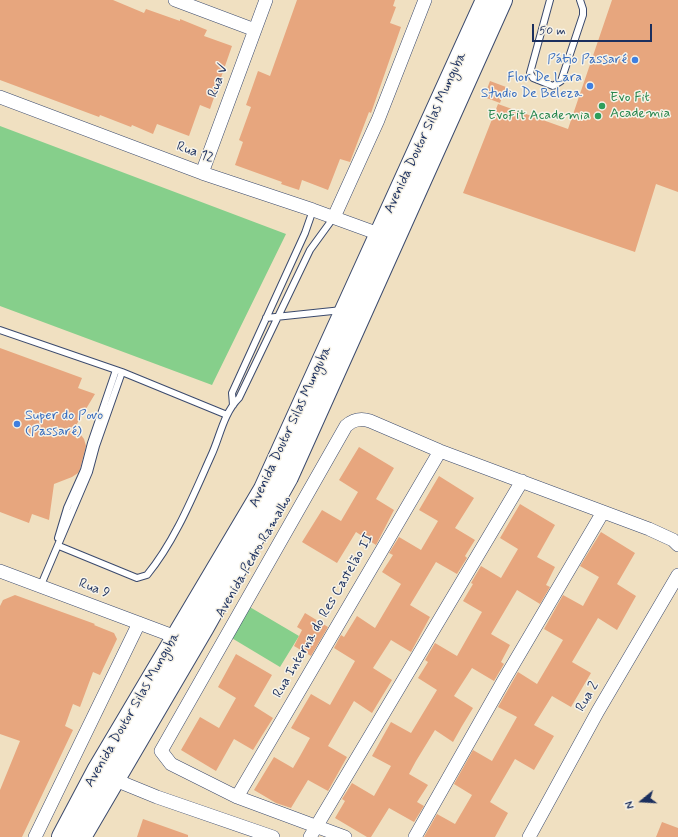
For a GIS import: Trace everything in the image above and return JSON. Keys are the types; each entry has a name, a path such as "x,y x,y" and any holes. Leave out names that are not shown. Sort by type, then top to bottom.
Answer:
{"main road":[{"name":"Avenida Doutor Silas Munguba","path":"62,837 96,772 264,489 486,0"},
{"name":"Avenida Doutor Silas Munguba","path":"82,837 288,477 502,0"}],"street":[{"path":"175,0 255,30"},
{"name":"Rua V","path":"202,173 266,0"},
{"path":"334,217 378,120 425,0"},
{"name":"Rua 12","path":"0,97 202,173 380,234"},
{"name":"Avenida Pedro Ramalho","path":"237,797 170,764 161,751 346,426 359,419 370,421 440,451"},
{"path":"440,451 649,529 673,540 678,545"},
{"name":"Rua Interna do Res Castelão II","path":"237,797 440,451"},
{"path":"313,832 522,481"},
{"path":"415,837 504,680 603,512"},
{"name":"Rua 9","path":"0,571 41,585 176,637"},
{"name":"Rua 2","path":"529,837 598,711 678,575"},
{"name":"Avenida Doutor Silas Munguba","path":"35,837 139,623"},
{"path":"96,772 157,797 273,837"},
{"path":"237,797 313,832 345,837"}],"lane":[{"path":"550,0 530,73 533,78 553,86 561,81 583,15 584,9 580,0"},
{"path":"233,405 232,393 305,233 313,210"},
{"path":"59,546 137,578 147,575 166,548 186,510 212,455 227,416 239,398 310,250 334,217"},
{"path":"266,318 345,310"},
{"path":"0,330 119,371 227,416"},
{"path":"41,585 59,546 72,510 89,472 119,371"},
{"path":"56,553 56,545 66,508 84,470 98,422 119,371"}],"green space":[{"path":"0,126 286,234 212,385 0,306"},
{"path":"248,606 299,636 280,667 230,637"}],"building":[{"path":"0,0 113,0 144,13 146,9 180,21 180,19 207,30 204,36 232,46 210,109 200,105 189,136 157,124 153,134 132,125 131,127 100,115 99,117 0,80"},
{"path":"297,0 395,0 393,6 396,7 390,23 401,27 371,113 369,112 350,162 340,159 328,190 302,180 299,190 281,184 282,182 235,165 243,142 239,140 251,107 246,105 258,71 270,76"},
{"path":"612,0 678,0 678,192 656,184 635,252 463,193 498,104 568,129"},
{"path":"490,81 506,87 500,103 484,97"},
{"path":"0,348 82,378 78,388 95,394 75,427 84,439 86,446 80,469 78,473 72,477 54,484 49,520 32,514 29,523 0,512"},
{"path":"359,447 394,468 376,499 394,510 376,545 356,532 337,563 302,542 322,510 341,521 358,492 339,480"},
{"path":"439,476 474,498 455,528 475,540 465,556 467,558 457,574 436,562 410,605 430,617 411,652 391,640 373,668 392,680 372,713 354,701 328,746 347,757 328,791 308,780 291,808 276,803 254,790 274,757 293,768 310,738 291,728 311,694 330,705 355,661 334,648 341,635 344,637 357,616 375,628 401,584 382,572 393,555 389,553 399,537 421,550 438,521 419,510"},
{"path":"520,504 555,525 537,557 555,567 546,585 550,587 540,604 517,590 491,634 510,645 501,662 504,664 494,681 472,668 454,696 473,708 453,742 435,730 416,761 409,774 428,785 417,802 424,806 414,822 389,808 371,837 367,837 335,818 345,801 342,799 352,783 374,796 391,766 372,756 391,722 411,733 437,690 418,678 428,662 425,660 435,643 457,656 482,612 463,601 481,566 501,578 518,549 500,538"},
{"path":"601,532 635,553 617,584 636,596 617,630 598,618 572,662 591,673 571,707 552,696 534,725 554,736 534,770 515,759 490,802 508,813 495,837 424,837 437,814 455,824 472,795 454,784 473,750 492,761 517,717 498,707 518,672 537,684 563,640 544,629 563,595 583,606 599,577 580,566"},
{"path":"15,595 95,624 94,625 114,633 117,639 100,675 93,672 80,707 73,704 65,726 73,730 22,837 0,837 0,790 20,741 0,734 0,606 3,600"},
{"path":"305,613 328,627 311,656 294,646 302,630 297,627"},
{"path":"236,654 272,675 254,706 273,718 253,750 234,739 216,771 181,750 200,717 219,728 236,698 218,687"},
{"path":"143,819 188,835 188,837 137,837"},
{"path":"662,822 678,828 678,837 656,837"}],"place":[{"name":"Pátio Passaré","path":"635,60"},
{"name":"Flor De Lara Studio De Beleza","path":"590,86"},
{"name":"Evo Fit Academia","path":"602,106"},
{"name":"EvoFit Academia","path":"598,116"},
{"name":"Super do Povo (Passaré)","path":"17,424"}]}
